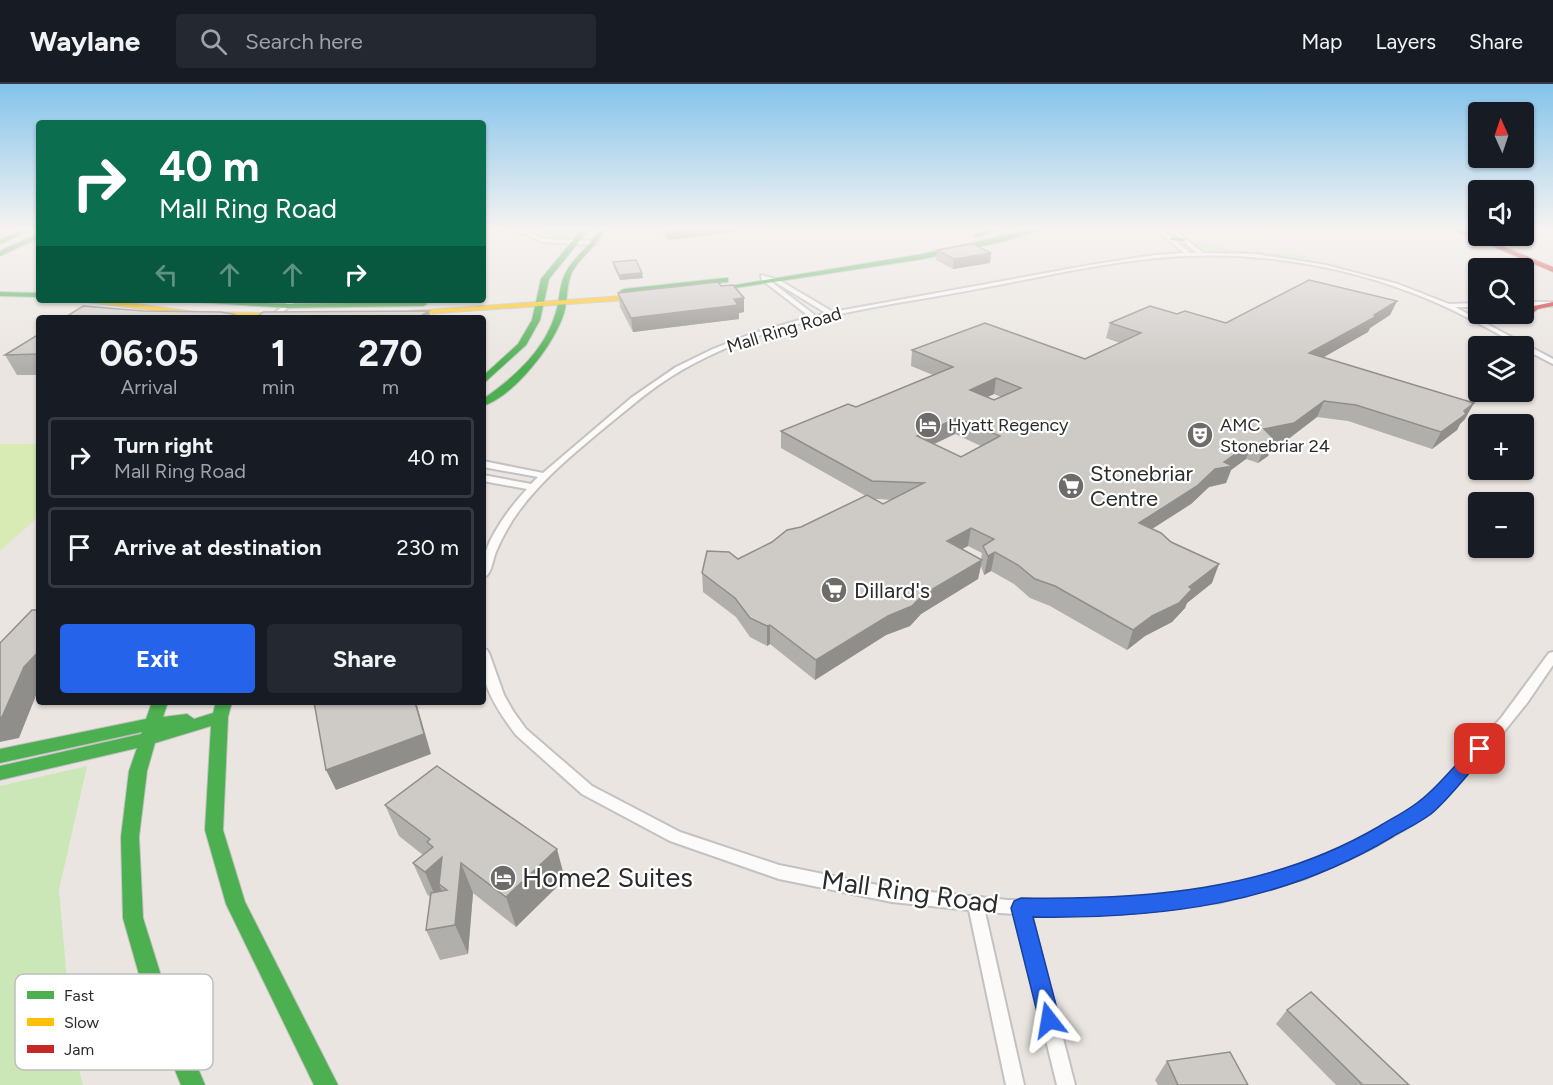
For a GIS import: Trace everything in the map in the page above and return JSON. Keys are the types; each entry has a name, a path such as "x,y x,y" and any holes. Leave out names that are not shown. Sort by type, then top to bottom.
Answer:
{"main road":[{"path":"486,378 522,345 536,320 545,279 549,275"},
{"path":"486,401 520,375 538,358 550,341 563,300 563,287 568,275"},
{"path":"114,303 196,314 429,312 769,280 796,275"},
{"path":"0,286 36,285"},
{"path":"0,294 36,295"},
{"path":"486,302 539,302"},
{"path":"291,303 428,303"},
{"path":"275,315 301,311 392,309 428,303"},
{"path":"1534,307 1553,304"},
{"path":"150,974 133,918 130,837 138,771 159,705"},
{"path":"223,705 220,717 214,830 236,904 326,1085"},
{"path":"0,756 152,724 220,717"},
{"path":"0,773 148,739 220,717"},
{"path":"187,1070 193,1085"}],"street":[{"name":"Mall Ring Road","path":"486,566 501,528 531,487 634,399 681,367 738,341 816,318 1045,275"},
{"name":"Mall Ring Road","path":"1355,275 1393,285 1448,305 1553,362"},
{"path":"769,280 832,314"},
{"path":"769,280 816,318"},
{"path":"275,315 291,303"},
{"path":"1448,305 1468,305"},
{"path":"1534,308 1553,309"},
{"path":"1459,311 1468,311"},
{"path":"486,465 543,475"},
{"path":"486,479 531,487"},
{"name":"Mall Ring Road","path":"486,662 497,694 522,733 574,781 631,818 718,854 796,875 894,896 1021,908 1098,909 1174,903 1224,894 1318,866 1367,843 1424,808 1487,743 1536,684 1553,656"},
{"path":"976,905 1015,1085"},
{"path":"1021,908 1066,1085"}],"green space":[{"path":"0,444 36,444 36,519 0,551"},
{"path":"87,766 59,890 66,974 15,974 15,1070 79,1070 83,1085 0,1085 0,786"}],"building":[{"name":"Stonebriar Centre","path":"1309,280 1397,301 1374,315 1375,317 1309,353 1474,403 1464,411 1466,414 1441,432 1356,405 1324,401 1294,423 1264,429 1274,439 1265,446 1252,442 1224,462 1233,466 1215,469 1197,486 1139,523 1161,533 1171,542 1219,564 1189,587 1192,589 1179,603 1152,616 1133,630 1055,586 1035,579 1018,565 995,552 988,556 983,546 994,539 971,528 947,541 982,560 924,594 912,606 888,616 816,660 770,625 767,626 750,618 735,598 702,573 707,551 729,552 738,559 772,542 787,530 801,527 867,495 883,504 924,483 872,481 781,431 848,404 856,407 953,367 912,350 985,323 1085,359 1141,333 1110,323 1150,306 1177,314 1185,311 1226,323","holes":["996,378 1021,388 994,400 970,390","957,418 1000,436 961,457 917,436"]},
{"path":"718,282 721,286 733,285 744,298 734,299 738,305 631,318 618,293"},
{"path":"83,306 143,311 220,312 235,315 69,315"},
{"path":"429,311 422,315 260,315 263,312"},
{"path":"36,336 36,354 5,355"},
{"path":"32,610 36,610 36,654 24,667 0,718 0,643"},
{"path":"315,705 416,705 424,734 326,770"},
{"path":"437,766 557,849 506,897 461,863 455,925 426,930 431,893 447,890 439,884 442,857 425,872 413,863 433,847 427,842 430,839 385,805"},
{"path":"1311,992 1409,1085 1363,1085 1287,1010"},
{"path":"1230,1052 1248,1085 1178,1085 1167,1061"}],"traffic: fast":[{"path":"486,378 522,345 536,320 545,279 549,275"},
{"path":"486,401 519,375 547,341 560,313 568,275"},
{"path":"715,289 809,275"},
{"path":"624,291 725,280"},
{"path":"0,294 36,295"},
{"path":"242,303 287,306 423,304"},
{"path":"150,974 133,918 130,837 138,771 159,705"},
{"path":"223,705 220,717 214,830 236,904 326,1085"},
{"path":"0,773 148,739 220,717"},
{"path":"0,756 152,724 187,720"},
{"path":"187,1070 193,1085"}],"traffic: slow":[{"path":"410,313 637,297"},
{"path":"111,303 196,314 281,315"}],"traffic: jam":[{"path":"1534,307 1553,304"}],"place":[{"name":"Hyatt Regency","path":"928,425"},
{"name":"AMC Stonebriar 24","path":"1200,435"},
{"name":"Stonebriar Centre","path":"1071,486"},
{"name":"Dillard's","path":"834,590"},
{"name":"Home2 Suites","path":"503,878"}],"route":[{"path":"1049,1020 1021,908 1098,909 1174,903 1224,894 1304,872 1367,843 1424,808 1444,790 1480,749"}]}
